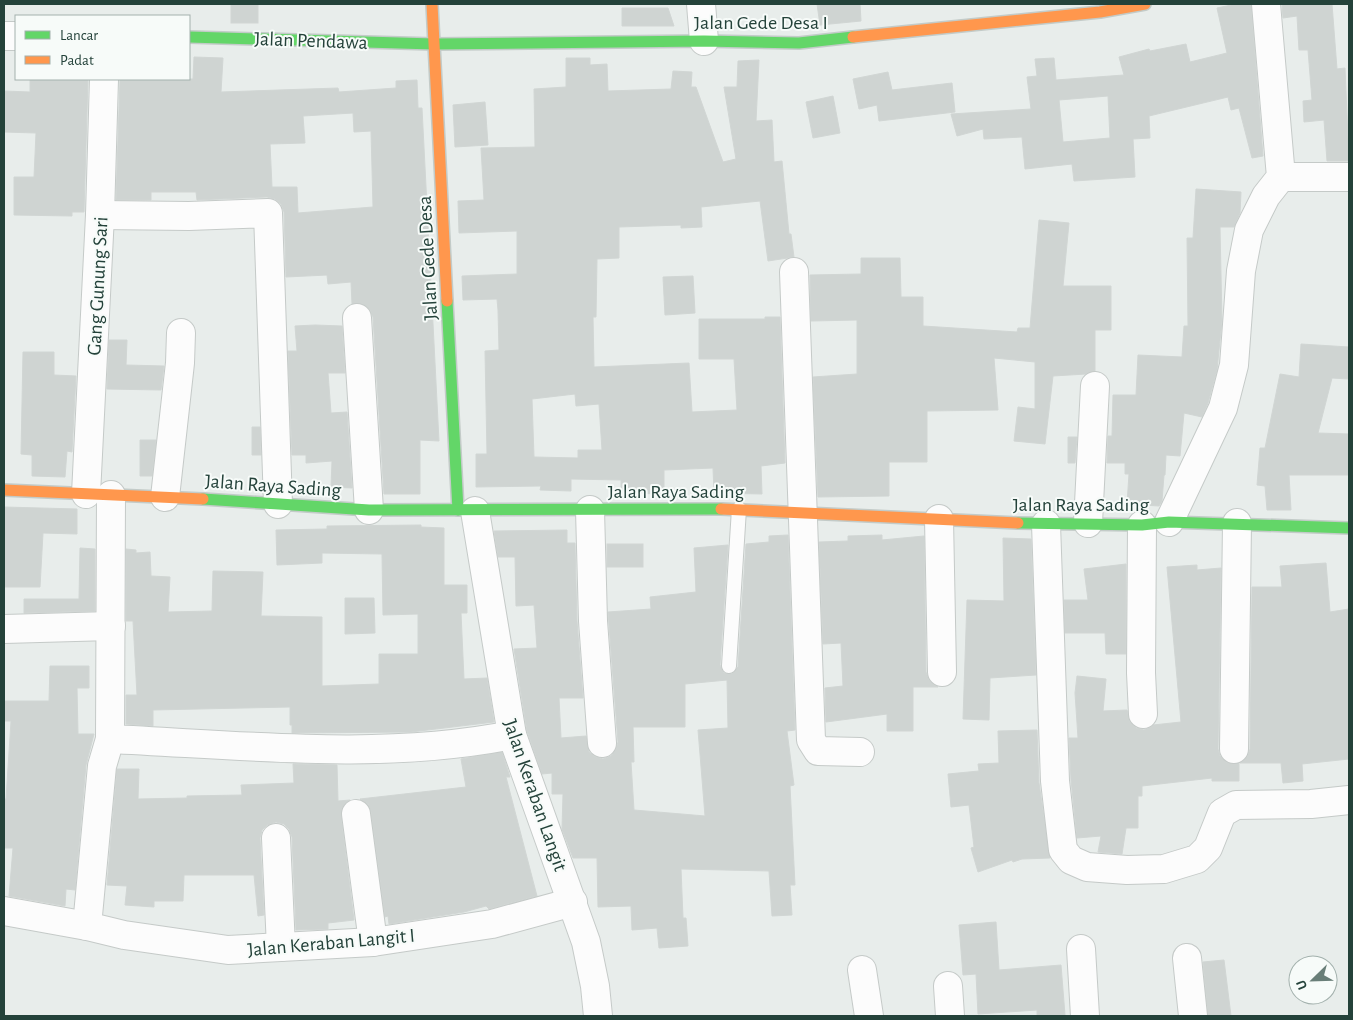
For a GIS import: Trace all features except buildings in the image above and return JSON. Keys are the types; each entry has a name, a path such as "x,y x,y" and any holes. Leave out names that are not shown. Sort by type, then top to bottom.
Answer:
{"street":[{"name":"Jalan Gede Desa","path":"432,4 467,510"},
{"path":"701,4 704,41"},
{"name":"Jalan Gede Desa I","path":"434,44 704,41 808,42 1100,12 1145,4"},
{"path":"1169,522 1224,408 1234,365 1241,271 1249,230 1266,196 1281,177 1266,4"},
{"name":"Jalan Pendawa","path":"190,37 434,44"},
{"name":"Gang Gunung Sari","path":"88,926 102,766 110,739 111,626 98,494 100,216 104,80"},
{"path":"1281,177 1349,177"},
{"path":"100,216 189,216 268,212 278,504"},
{"path":"794,272 811,740 818,751 860,752"},
{"path":"357,318 369,510"},
{"path":"165,497 180,363 181,334"},
{"path":"1088,523 1095,386"},
{"name":"Jalan Raya Sading","path":"4,490 165,497 369,510 739,509 1046,524 1142,525 1169,522 1349,528"},
{"name":"Jalan Keraban Langit","path":"467,510 512,735 586,942 595,986 598,1016"},
{"path":"590,510 593,621 602,743"},
{"path":"939,519 942,672"},
{"path":"1234,749 1237,523"},
{"path":"1046,524 1055,781 1063,850 1071,860 1087,867 1127,870 1164,869 1197,859 1208,848 1222,813 1236,805 1311,804 1349,800"},
{"path":"1142,525 1141,673 1143,714"},
{"path":"4,629 111,626"},
{"path":"110,739 344,750 466,744 512,735"},
{"path":"356,814 373,942"},
{"path":"276,838 281,947"},
{"name":"Jalan Keraban Langit I","path":"4,911 88,926 124,936 228,950 373,942 492,924 574,906"},
{"path":"1081,949 1085,1016"},
{"path":"1187,958 1193,1016"},
{"path":"862,970 868,1016"},
{"path":"948,986 950,1016"}],"lane":[{"path":"729,666 739,509"}],"traffic: fast":[{"path":"190,37 434,44 704,41 799,43 853,37"},
{"path":"447,301 458,510"},
{"path":"203,499 369,510 721,509"},
{"path":"1018,523 1142,525 1169,522 1349,528"}],"traffic: slow":[{"path":"432,4 447,301"},
{"path":"853,37 1100,12 1145,4"},
{"path":"4,490 203,499"},
{"path":"721,509 1018,523"}]}
